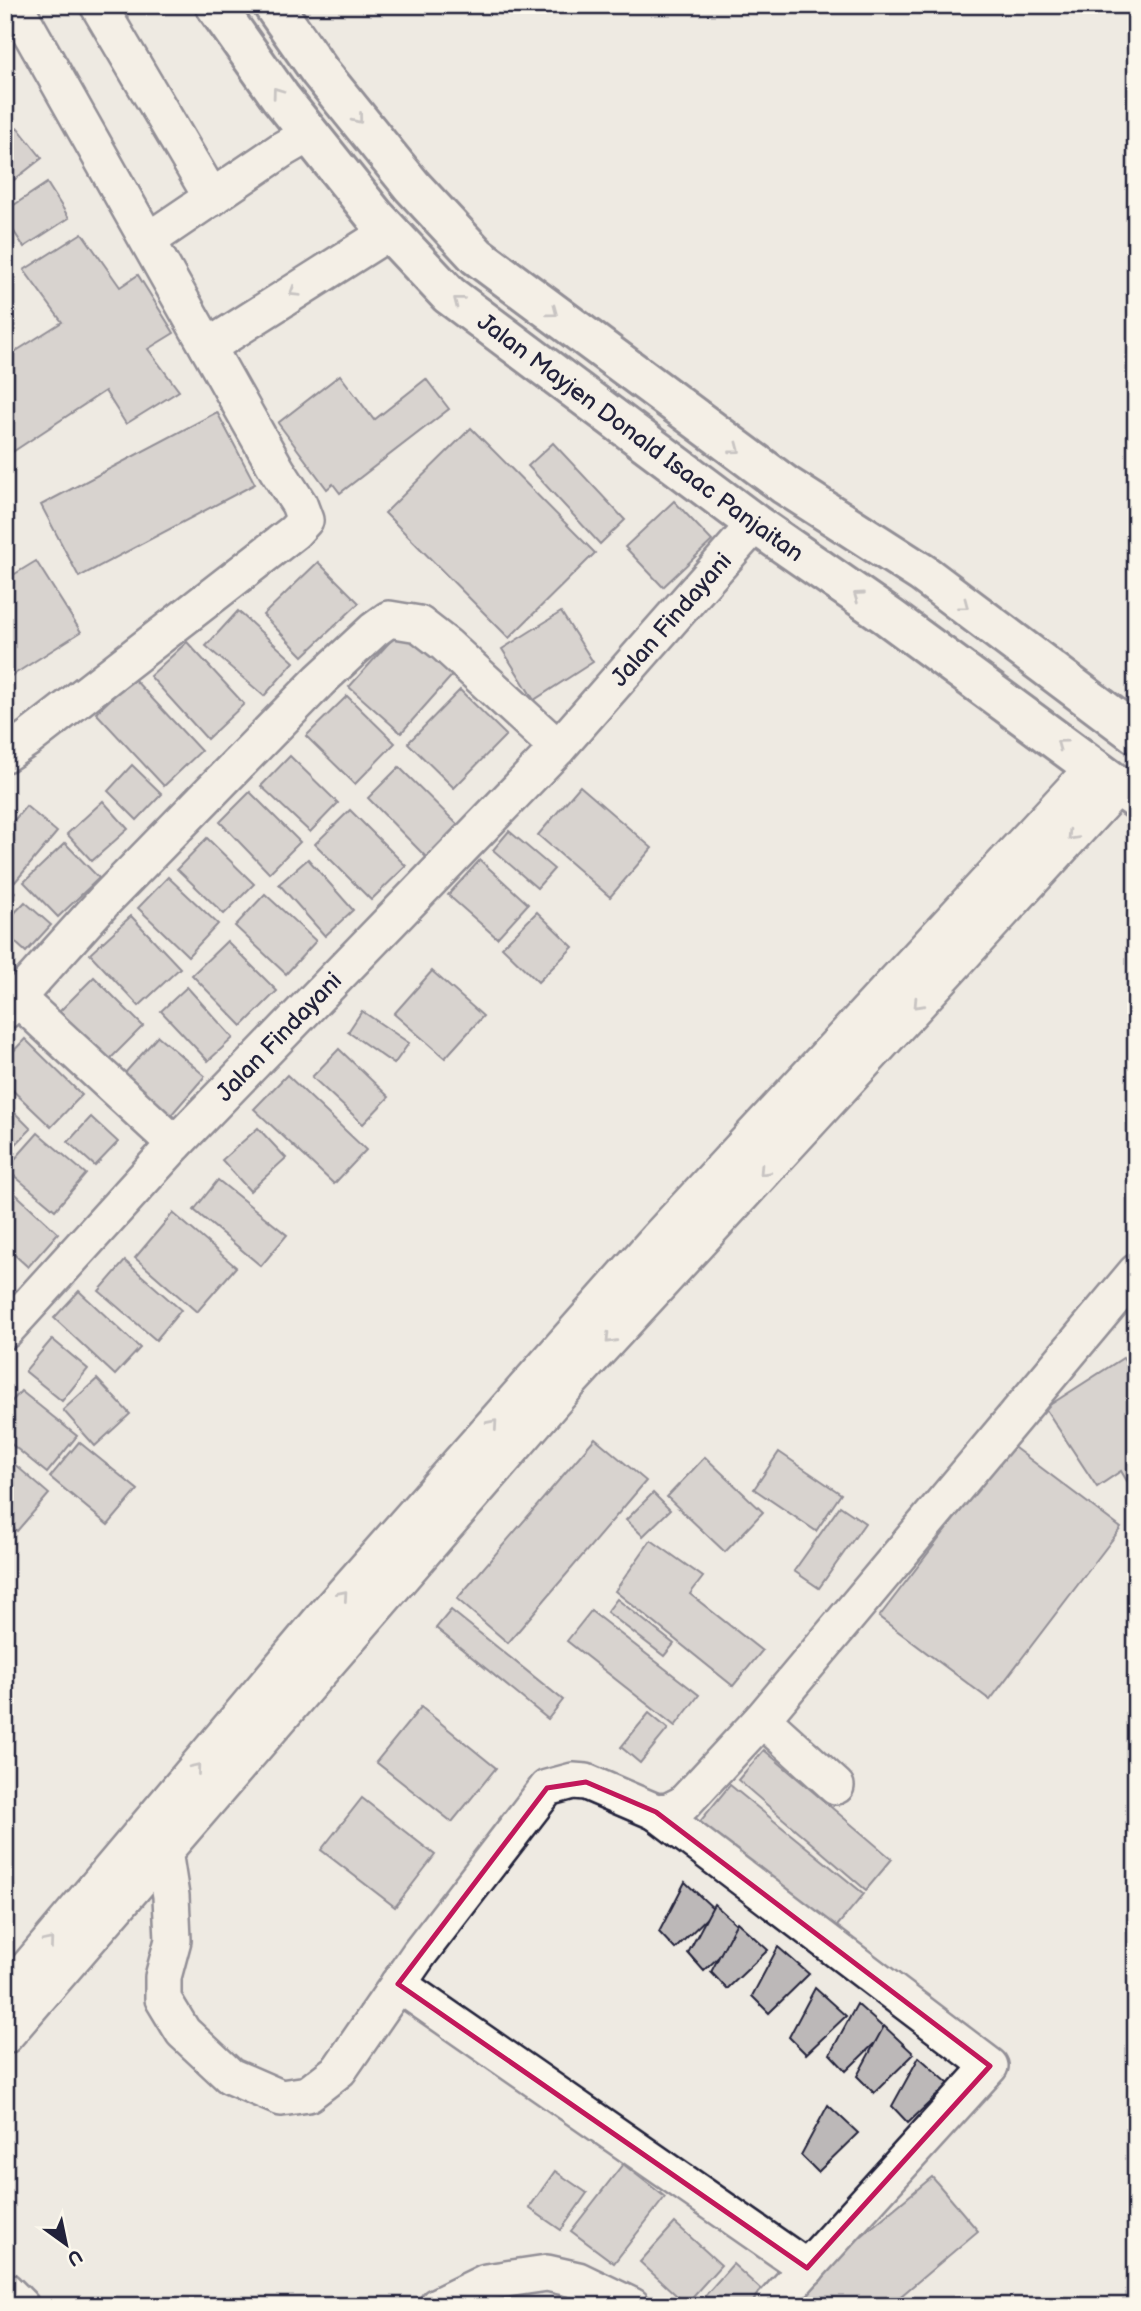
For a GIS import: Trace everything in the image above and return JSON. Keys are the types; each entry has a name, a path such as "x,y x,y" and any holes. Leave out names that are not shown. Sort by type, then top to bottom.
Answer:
{"highway":[{"name":"Jalan Mayjen Donald Isaac Panjaitan","path":"215,5 309,134 389,232 449,295 755,524 889,617 1116,785"},
{"name":"Jalan Mayjen Donald Isaac Panjaitan","path":"273,5 320,72 412,186 477,256 785,485 922,573 1136,734"},
{"path":"889,617 922,573"}],"street":[{"path":"5,10 14,5 277,470 299,504 305,520 295,533 52,721 5,754"},
{"path":"98,5 212,198"},
{"path":"149,240 309,134"},
{"path":"208,347 389,232"},
{"name":"Jalan Findayani","path":"5,1331 175,1144 558,748 755,524"},
{"path":"175,1144 11,1004 105,900 320,680 373,629 389,619 419,624 446,645 558,748"},
{"path":"5,2036 569,1383 1116,785"},
{"path":"5,1994 324,1616 638,1260 1116,785"},
{"path":"656,1812 669,1811 683,1804 762,1719 1131,1288"},
{"path":"762,1719 836,1786"},
{"path":"164,1851 171,1896 173,1940 163,1977 163,1999 183,2032 230,2076 281,2098 308,2094 339,2070 398,1984 547,1788 573,1781 586,1782 656,1812 990,2066 772,2306"},
{"path":"398,1984 807,2268"},
{"path":"438,2306 486,2282 547,2273 578,2280 632,2306"},
{"path":"5,2290 22,2306"}],"highlighted area":[{"path":"586,1782 656,1812 990,2066 807,2268 398,1984 547,1788"}],"building":[{"path":"18,128 42,158 5,187 5,137"},
{"path":"47,183 69,218 24,247 5,218 5,211"},
{"path":"82,233 120,287 138,275 174,333 148,349 179,391 126,424 105,391 5,457 5,358 62,322 24,270"},
{"path":"340,375 374,420 426,379 449,409 340,493 333,484 327,489 278,423"},
{"path":"217,412 255,484 79,577 41,505"},
{"path":"471,428 595,553 509,638 385,513"},
{"path":"553,443 625,520 600,544 528,466"},
{"path":"674,501 712,541 663,587 625,547"},
{"path":"36,561 81,632 5,680 5,580"},
{"path":"318,562 359,603 303,656 263,615"},
{"path":"238,611 294,662 264,696 206,646"},
{"path":"561,612 593,662 534,700 502,649"},
{"path":"404,626 456,671 401,733 349,687"},
{"path":"187,642 244,704 207,739 150,676"},
{"path":"133,678 201,751 164,786 96,713"},
{"path":"460,690 506,735 454,788 408,743"},
{"path":"347,696 395,743 355,784 306,736"},
{"path":"290,756 338,803 310,832 261,786"},
{"path":"132,765 162,794 137,820 108,791"},
{"path":"399,767 458,825 426,857 368,798"},
{"path":"580,786 652,848 610,897 538,835"},
{"path":"250,792 300,842 269,873 220,822"},
{"path":"103,801 128,829 92,861 67,834"},
{"path":"26,806 57,832 15,882 5,874 5,831"},
{"path":"350,810 406,866 371,900 315,844"},
{"path":"509,831 554,869 537,888 493,850"},
{"path":"207,838 254,884 224,914 177,869"},
{"path":"65,843 99,878 58,917 24,882"},
{"path":"308,859 353,910 325,936 279,884"},
{"path":"480,860 528,904 497,938 448,895"},
{"path":"168,877 218,924 188,956 138,908"},
{"path":"5,884 15,892 5,902"},
{"path":"265,894 316,941 286,974 235,926"},
{"path":"25,902 51,925 26,952 5,933 5,923"},
{"path":"537,912 573,947 538,982 502,947"},
{"path":"131,916 180,968 139,1006 90,954"},
{"path":"227,941 277,991 242,1026 192,975"},
{"path":"432,971 483,1016 445,1058 394,1014"},
{"path":"94,977 143,1026 105,1064 56,1015"},
{"path":"187,987 233,1038 208,1061 161,1011"},
{"path":"362,1011 409,1043 394,1064 348,1032"},
{"path":"158,1036 205,1076 171,1115 124,1074"},
{"path":"25,1039 82,1095 51,1127 5,1083 5,1060"},
{"path":"339,1049 389,1097 363,1124 312,1077"},
{"path":"287,1075 366,1150 334,1184 254,1109"},
{"path":"5,1103 31,1129 5,1155"},
{"path":"91,1117 118,1142 95,1166 68,1142"},
{"path":"258,1128 286,1158 250,1191 222,1160"},
{"path":"38,1133 86,1174 55,1210 6,1169"},
{"path":"218,1180 287,1235 261,1266 194,1210"},
{"path":"7,1186 58,1233 28,1267 5,1246"},
{"path":"173,1213 236,1267 197,1312 135,1258"},
{"path":"125,1261 181,1310 156,1340 99,1291"},
{"path":"79,1291 140,1348 115,1375 54,1318"},
{"path":"52,1339 88,1369 62,1401 25,1371"},
{"path":"1123,1358 1136,1378 1136,1475 1127,1481 1121,1471 1097,1487 1045,1408"},
{"path":"97,1379 130,1414 95,1446 63,1410"},
{"path":"21,1391 77,1436 47,1473 5,1439 5,1409"},
{"path":"595,1438 646,1481 508,1643 457,1599"},
{"path":"79,1442 138,1490 108,1525 50,1477"},
{"path":"1011,1445 1121,1528 990,1700 879,1617"},
{"path":"779,1452 841,1494 816,1531 754,1489"},
{"path":"5,1456 49,1494 17,1531 5,1521"},
{"path":"705,1457 763,1512 725,1552 667,1497"},
{"path":"653,1493 670,1510 643,1536 626,1520"},
{"path":"840,1506 865,1523 819,1588 794,1571"},
{"path":"651,1540 703,1577 690,1594 762,1651 733,1686 615,1591"},
{"path":"617,1599 674,1644 664,1656 607,1612"},
{"path":"451,1610 563,1700 548,1719 436,1628"},
{"path":"591,1611 699,1695 675,1726 567,1641"},
{"path":"421,1707 496,1768 452,1822 376,1762"},
{"path":"649,1713 668,1729 640,1763 621,1747"},
{"path":"764,1750 892,1859 866,1890 738,1780"},
{"path":"730,1785 864,1894 832,1932 698,1824"},
{"path":"362,1798 435,1855 395,1907 321,1850"},
{"path":"685,1882 715,1910 675,1949 659,1932"},
{"path":"714,1904 745,1932 704,1971 688,1953"},
{"path":"737,1922 768,1950 727,1989 711,1972"},
{"path":"778,1947 809,1974 769,2013 752,1996"},
{"path":"815,1988 846,2016 806,2054 789,2037"},
{"path":"857,2004 887,2031 846,2071 830,2054"},
{"path":"884,2026 914,2054 874,2093 857,2076"},
{"path":"919,2057 949,2084 908,2123 892,2106"},
{"path":"828,2105 858,2133 818,2172 801,2155"},
{"path":"623,2164 665,2197 614,2263 571,2231"},
{"path":"555,2171 587,2193 561,2230 529,2208"},
{"path":"932,2177 978,2231 889,2306 788,2306 784,2301"},
{"path":"675,2223 721,2265 686,2304 640,2262"},
{"path":"733,2264 766,2294 755,2306 712,2306 703,2298"}]}
